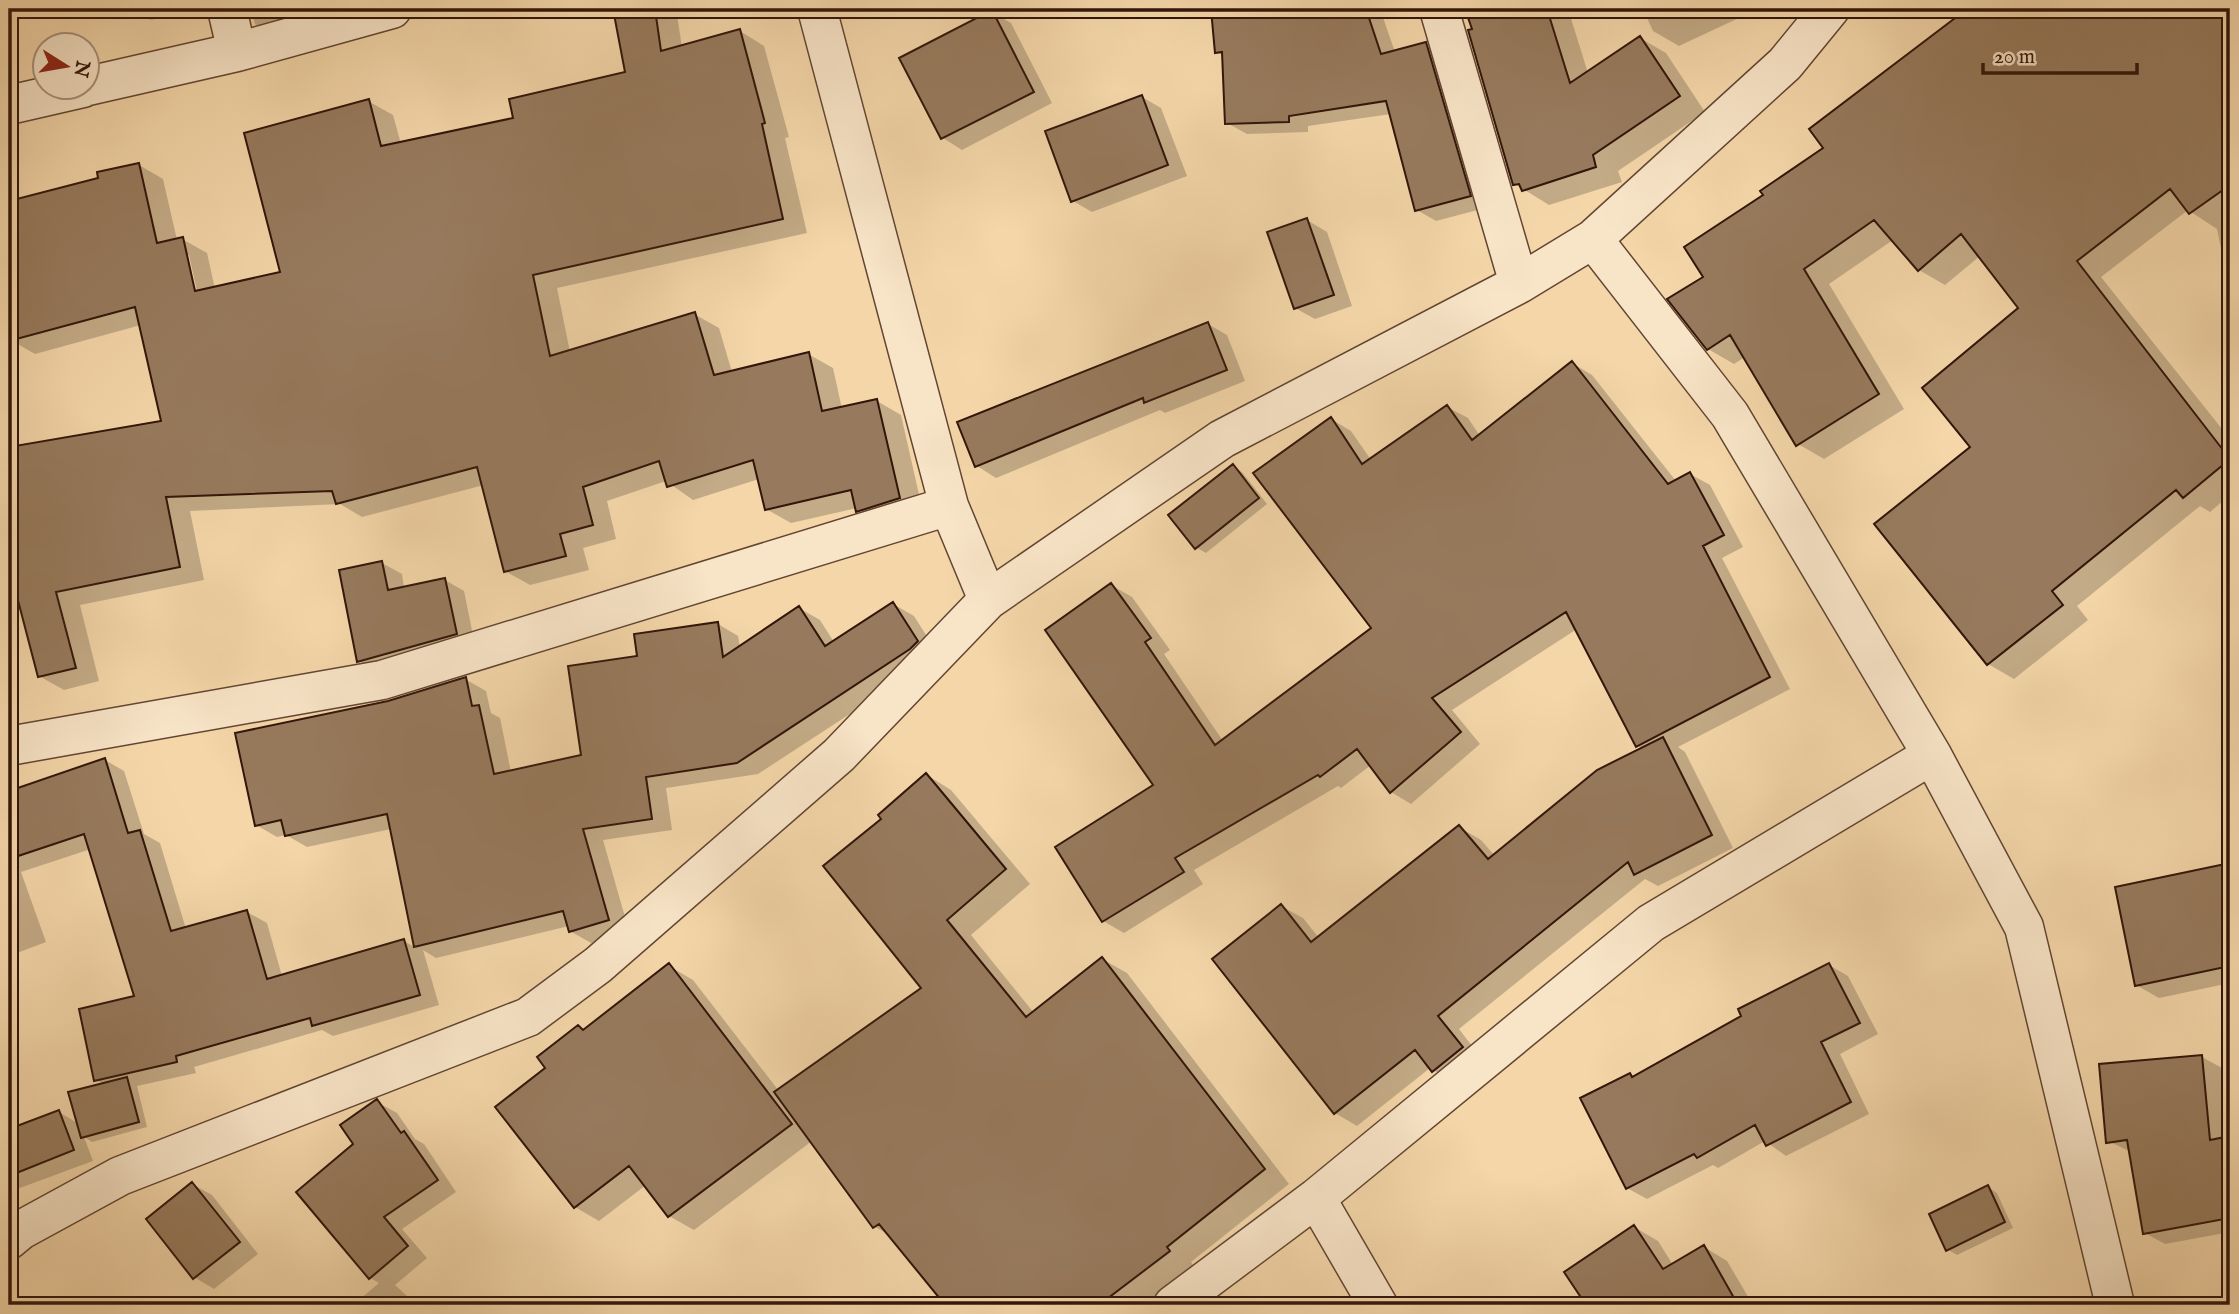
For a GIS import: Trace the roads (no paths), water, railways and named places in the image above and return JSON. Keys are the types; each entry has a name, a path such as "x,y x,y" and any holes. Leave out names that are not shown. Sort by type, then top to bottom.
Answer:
{"street":[{"path":"227,9 237,52"},
{"path":"102,83 237,52 391,9"},
{"path":"817,9 949,506 988,600"},
{"path":"1439,9 1519,284"},
{"path":"9,1240 21,1230 120,1176 528,1017 598,965 839,755 988,600 1222,439 1519,284 1593,239 1785,64 1830,9"},
{"path":"9,105 32,100"},
{"path":"1593,239 1730,415 1932,755 2024,927 2115,1305"},
{"path":"9,747 382,680 949,506"},
{"path":"1172,1305 1316,1198 1651,923 1932,755"},
{"path":"1316,1198 1378,1305"}]}
